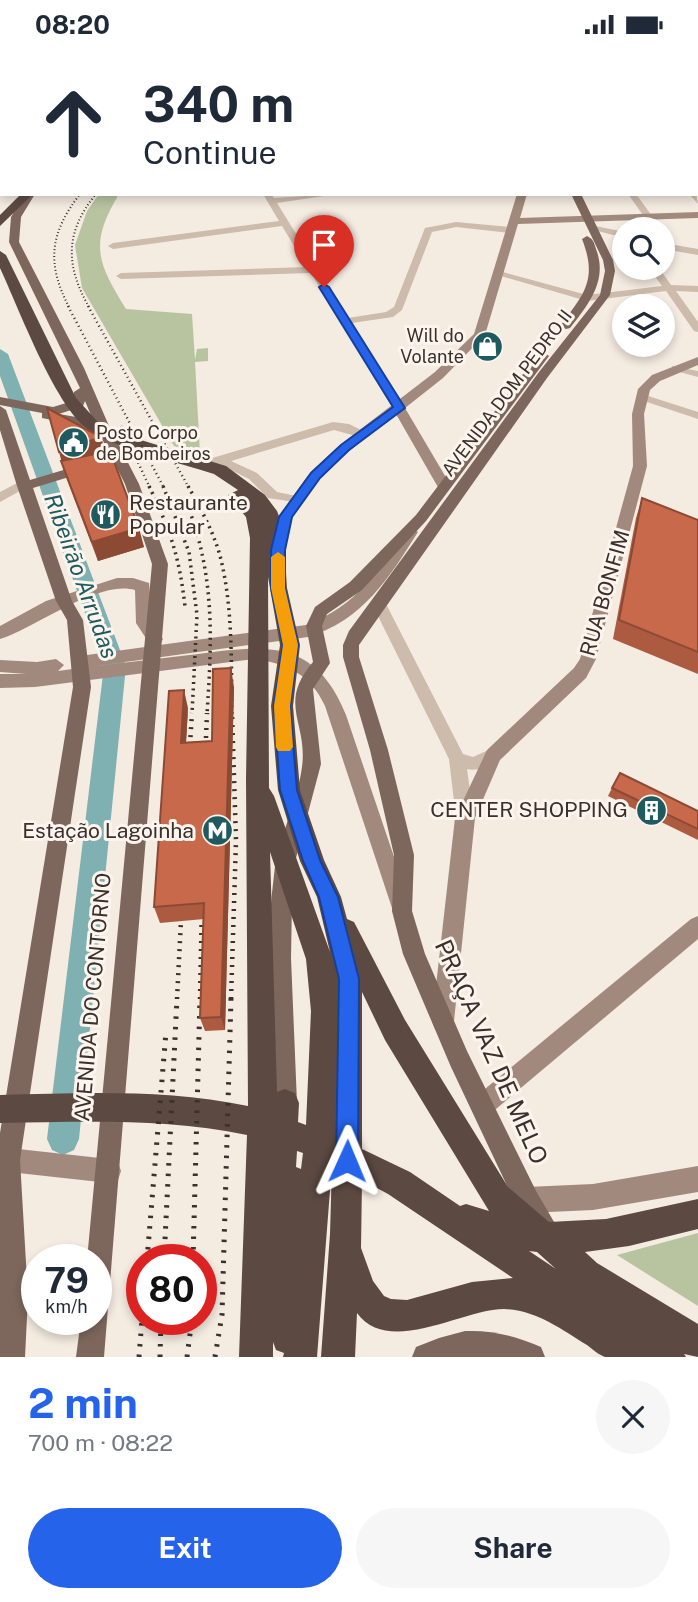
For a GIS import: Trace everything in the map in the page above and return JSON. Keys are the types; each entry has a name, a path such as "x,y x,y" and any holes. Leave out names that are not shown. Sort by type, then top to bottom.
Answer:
{"highway":[{"name":"AVENIDA DO CONTORNO","path":"0,222 27,196"},
{"path":"0,255 49,408"},
{"path":"0,284 49,408 83,434 124,451 187,468 219,481 274,527 278,550 278,588 290,645 282,706 289,790 312,861 395,1030 497,1198 558,1247 586,1274 668,1327 698,1343"},
{"path":"256,1357 263,1080 257,778 261,514"},
{"path":"257,778 319,959 323,985 323,1093 300,1357"},
{"path":"329,897 349,979 346,1234 338,1357"},
{"path":"264,1357 271,1321 285,1103"},
{"path":"285,1103 294,1188 287,1357"},
{"path":"0,1109 135,1107 200,1111 248,1121 321,1144 399,1183 577,1302 669,1357"},
{"path":"447,1214 514,1234 571,1239 620,1234 698,1214"},
{"path":"346,1234 354,1277 366,1305 383,1318 402,1323 497,1293 532,1296 635,1357"}],"main road":[{"name":"AVENIDA DO CONTORNO","path":"28,196 17,211 12,227 14,242 78,367 117,453 160,564 102,1244"},
{"name":"AVENIDA DOM PEDRO II","path":"402,911 404,855 379,750 351,657 351,645 355,635 440,516 605,295 610,271 608,260 586,221 567,196"},
{"name":"AVENIDA DOM PEDRO II","path":"421,518 587,298 596,275 595,256 577,196"},
{"path":"49,408 54,411 79,403 78,367"},
{"path":"11,1357 15,1297 4,1159 82,687 73,598 27,486 5,410 49,408 103,426"},
{"path":"27,486 76,471 117,453"},
{"path":"285,1103 281,923 285,870 307,798 312,763 312,745 304,698 308,680 322,663 323,657 315,637 316,618 356,586 421,518"},
{"name":"PRAÇA VAZ DE MELO","path":"402,911 414,954 443,1025 527,1200 558,1247"},
{"path":"90,1357 93,1335"},
{"path":"426,1357 460,1345 498,1345 531,1357"}],"street":[{"path":"269,198 301,196"},
{"path":"278,550 285,517 316,475 449,366 479,335 521,196"},
{"path":"633,196 648,216"},
{"path":"269,198 444,486"},
{"path":"346,321 395,312 431,227 513,226 698,215"},
{"path":"586,221 612,230"},
{"path":"113,246 286,223"},
{"path":"675,248 698,252"},
{"path":"121,276 313,270"},
{"path":"499,274 587,298 667,288 698,289"},
{"path":"662,280 698,329"},
{"path":"698,361 656,378 644,389 642,397 698,416"},
{"path":"676,368 698,375"},
{"name":"RUA BONFIM","path":"443,1025 465,818 493,755 580,673 588,659 640,466 639,414 642,397"},
{"path":"296,500 273,495 253,477 217,461 333,426 345,426 363,435"},
{"path":"4,495 27,486"},
{"name":"AVENIDA DOM PEDRO II","path":"122,656 308,631 337,621 355,609 421,518"},
{"path":"0,633 73,598 117,583 133,583 143,587 144,623 155,639"},
{"path":"379,604 457,759 465,818"},
{"name":"PRAÇA VAZ DE MELO","path":"183,661 254,653 275,655 312,673 327,690 366,792 402,911"},
{"path":"0,666 37,668 122,656 183,661"},
{"path":"0,681 35,680 183,661"},
{"path":"457,759 474,764 493,755"},
{"path":"482,1106 698,926"},
{"path":"4,1159 108,1171"},
{"path":"527,1200 593,1197 698,1179"}],"green space":[{"path":"98,196 118,196 103,226 100,253 108,278 126,309 192,314 195,360 197,349 208,348 208,361 195,362 200,454 174,446 82,288 75,245 87,211"},
{"path":"698,1233 698,1306 617,1255"}],"building":[{"path":"47,408 101,437 59,452"},
{"name":"Restaurante Popular","path":"110,451 139,528 92,542 61,461"},
{"path":"642,498 698,520 698,652 619,620"},
{"path":"231,668 221,1017 200,1018 204,903 154,907 169,691 184,690 181,743 212,741 213,669"},
{"path":"620,773 698,811 698,829 612,788"}],"waterway":[{"name":"Ribeirão Arrudas","path":"0,354 115,666 63,1139"}],"railway":[{"path":"69,307 57,276 55,249 62,222 79,196"},
{"path":"89,307 76,277 72,249 78,222 95,196"},
{"path":"68,306 163,486"},
{"path":"88,306 189,488"},
{"path":"121,426 150,488"},
{"path":"149,486 173,545 185,606"},
{"path":"163,486 189,552 197,615 192,714"},
{"path":"188,486 212,534 226,583 230,620 232,714"},
{"path":"187,504 203,557 207,582 210,634 207,714"},
{"path":"189,761 192,713"},
{"path":"205,762 207,713"},
{"path":"231,999 236,841 232,713"},
{"path":"177,999 182,901"},
{"path":"200,999 202,902"},
{"path":"165,1244 177,998"},
{"path":"193,1244 200,998"},
{"path":"215,1357 222,1315 231,998"},
{"path":"148,1244 166,1032"},
{"path":"139,1357 141,1335"},
{"path":"160,1357 161,1335"},
{"path":"187,1357 190,1335"}],"slow traffic":[{"path":"278,557 278,588 290,645 282,706 284,747"}],"place":[{"name":"Will do Volante","path":"487,346"},
{"name":"Posto Corpo de Bombeiros","path":"73,443"},
{"name":"Restaurante Popular","path":"106,515"},
{"name":"CENTER SHOPPING","path":"651,810"},
{"name":"Estação Lagoinha","path":"217,831"}],"route":[{"path":"324,287 399,408 345,448 316,475 285,517 278,550 278,588 290,645 282,706 289,790 298,824 329,897 349,979 347,1161"}]}
